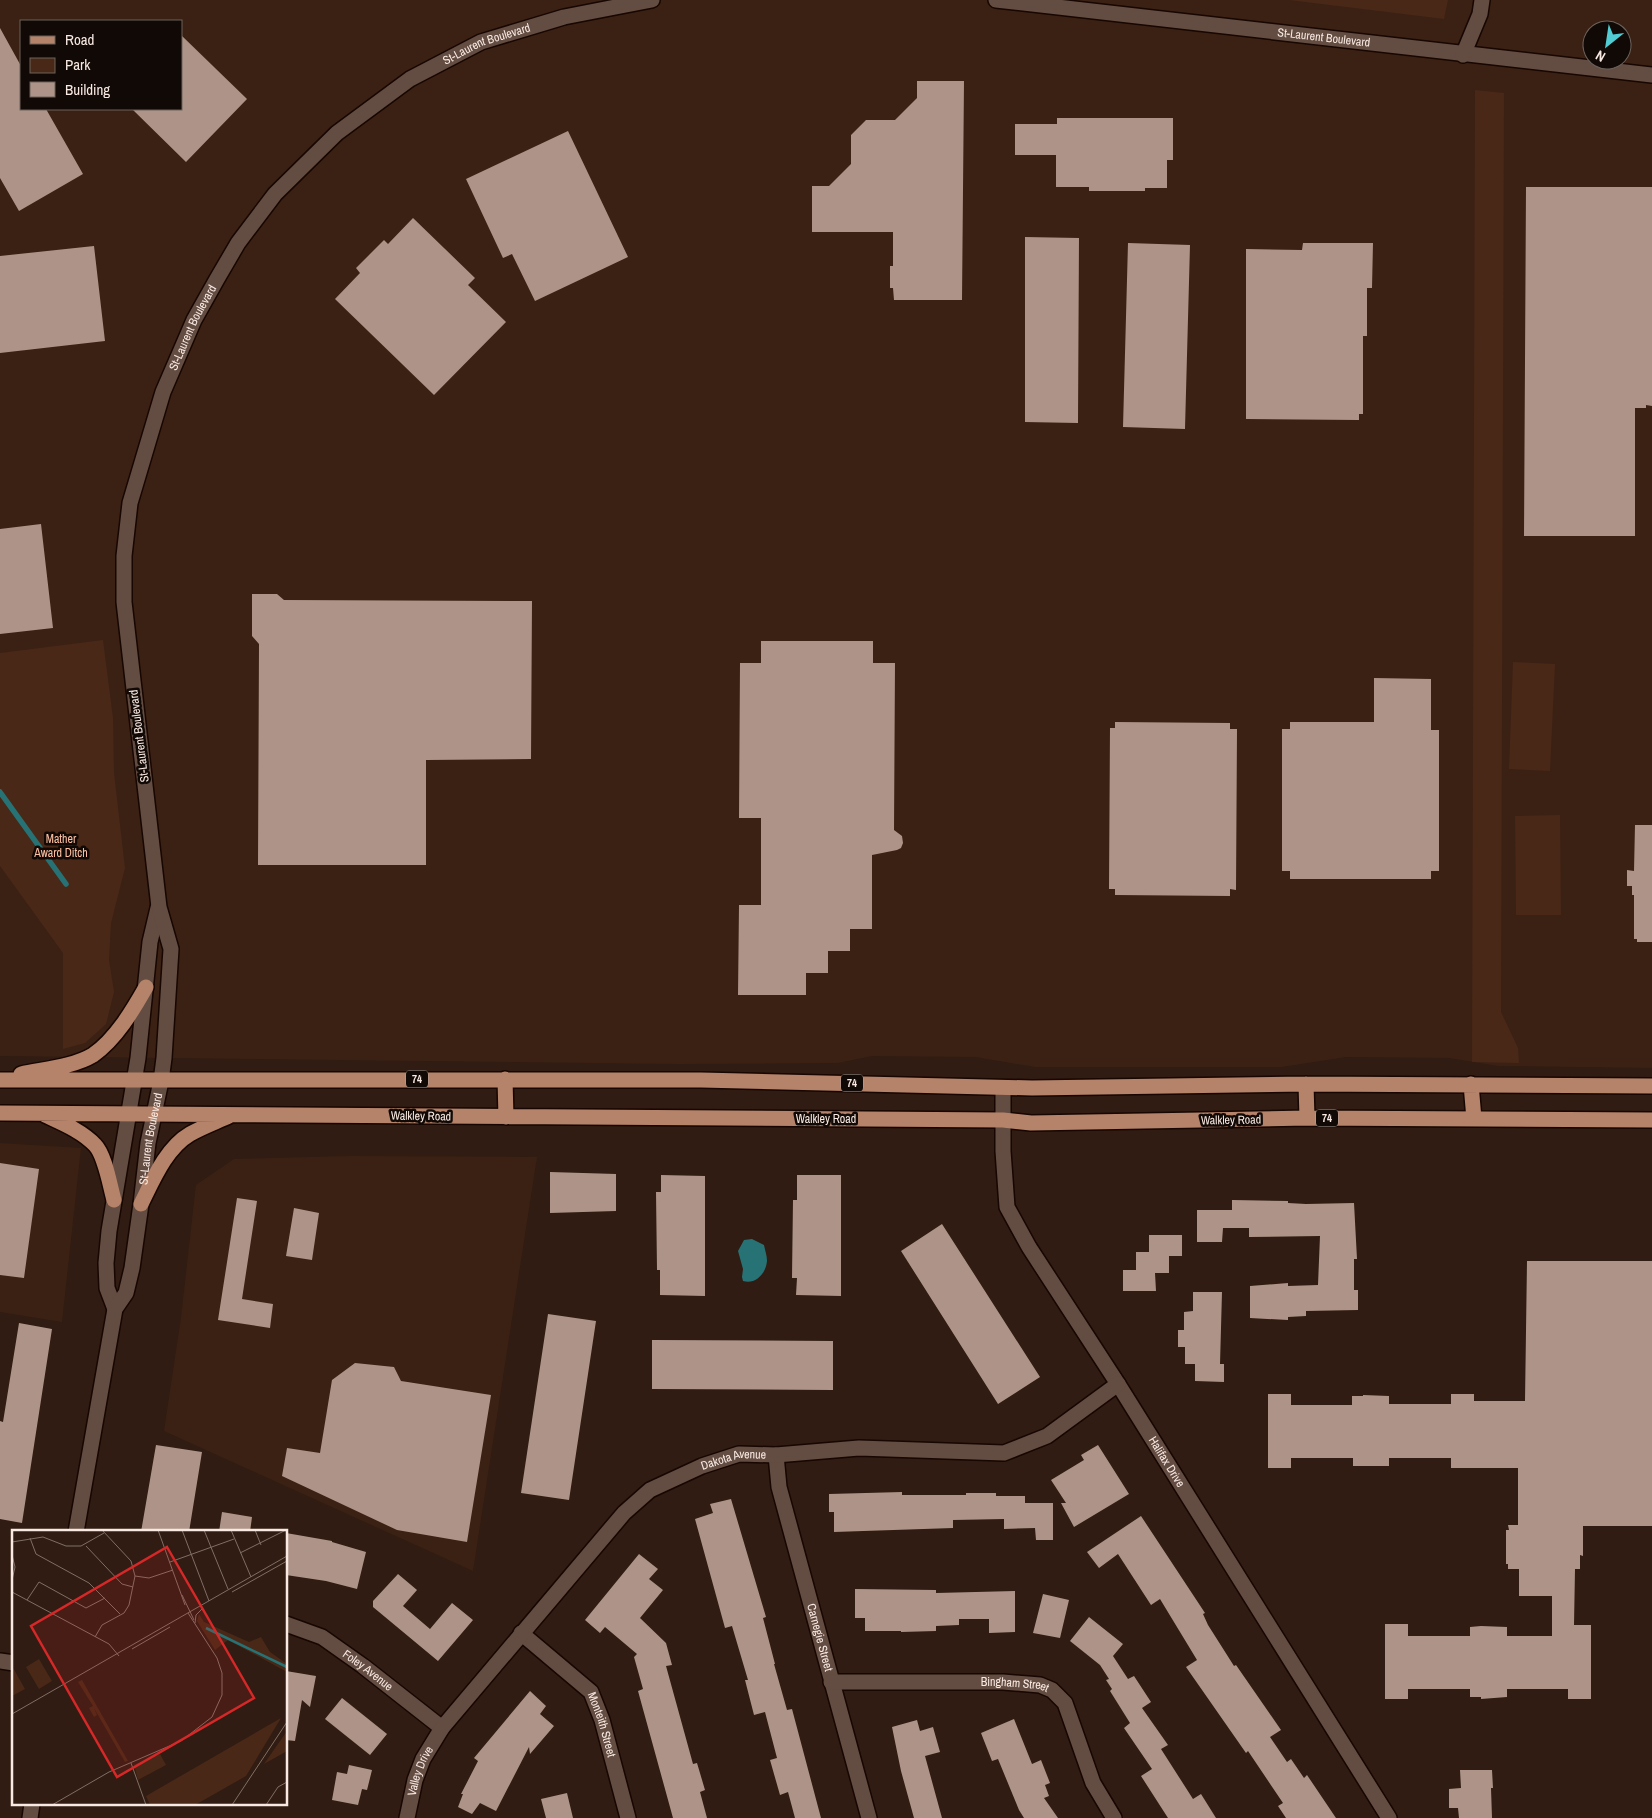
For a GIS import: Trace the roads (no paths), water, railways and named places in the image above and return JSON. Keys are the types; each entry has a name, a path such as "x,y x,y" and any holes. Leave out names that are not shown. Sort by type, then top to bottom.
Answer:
{"main road":[{"path":"0,1080 73,1063 93,1055 125,1022 146,987"},
{"path":"505,1079 506,1116"},
{"name":"74","path":"0,1080 710,1080 1003,1088 1306,1084 1652,1086"},
{"path":"1306,1084 1306,1118"},
{"path":"1471,1084 1474,1119"},
{"name":"Walkley Road","path":"0,1113 1003,1120 1031,1123 1306,1118 1652,1120"},
{"path":"39,1113 74,1128 96,1146 106,1170 114,1200"},
{"path":"141,1204 152,1181 171,1152 188,1135 234,1114"}],"street":[{"name":"St-Laurent Boulevard","path":"76,1530 115,1309 126,1293 132,1268 152,1114 161,1081 171,949 159,906 124,602 124,556 130,503 163,392 194,320 238,242 275,194 337,133 410,78 481,42 564,17 652,0"},
{"name":"St-Laurent Boulevard","path":"996,0 1463,55 1652,75"},
{"path":"1463,55 1480,14 1482,0"},
{"name":"St-Laurent Boulevard","path":"115,1309 107,1288 106,1263 114,1200 138,1058 150,942 159,906"},
{"name":"Halifax Drive","path":"1003,1088 1003,1151 1007,1207 1028,1248 1118,1384 1389,1818"},
{"name":"Dakota Avenue","path":"442,1728 624,1513 650,1490 702,1466 739,1454 776,1455 859,1448 1004,1453 1047,1436 1118,1384"},
{"name":"Carnegie Street","path":"776,1455 779,1487 869,1818"},
{"name":"Foley Avenue","path":"288,1625 322,1637 363,1666 442,1728"},
{"name":"Monteith Street","path":"521,1634 591,1692 602,1720 628,1818"},
{"name":"Bingham Street","path":"831,1682 1003,1682 1040,1685 1052,1690 1065,1703 1093,1783 1114,1818"},
{"name":"Valley Drive","path":"406,1818 415,1780 423,1760 442,1728"}],"water":[{"path":"752,1239 764,1245 767,1261 762,1274 756,1280 748,1282 743,1281 743,1269 738,1251 744,1240"}],"waterway":[{"path":"0,792 66,884"}],"park label":[{"name":"Mather Award Ditch","path":"61,846"}]}
